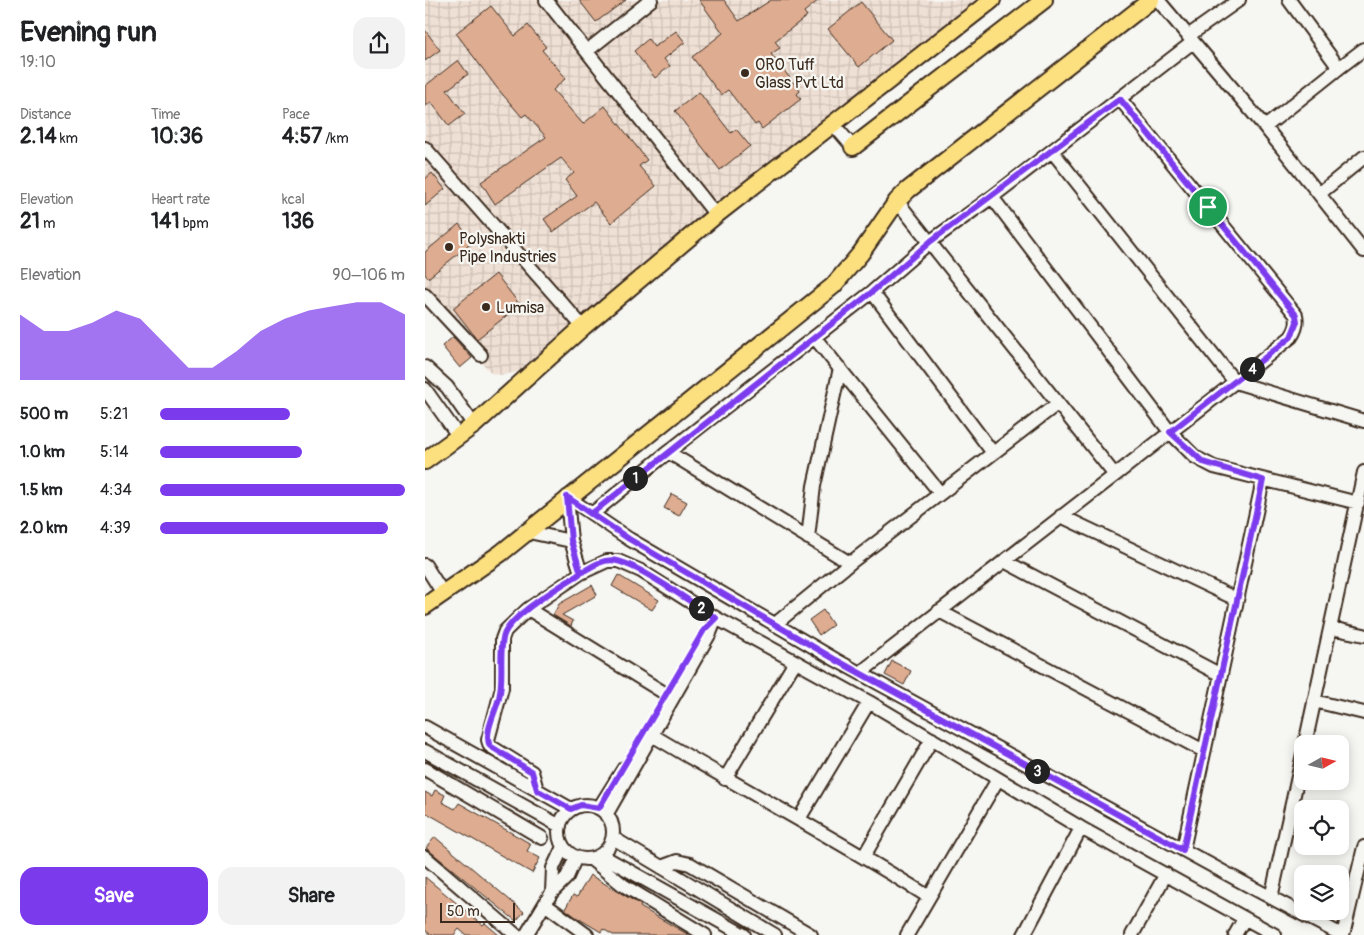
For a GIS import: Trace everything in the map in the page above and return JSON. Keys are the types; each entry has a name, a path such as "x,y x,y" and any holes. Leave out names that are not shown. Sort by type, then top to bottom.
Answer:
{"main road":[{"path":"425,461 475,424 583,327 716,215 992,0"},
{"path":"853,147 1044,0"},
{"path":"425,606 444,595 494,558 567,497 833,286 861,253 897,200 1151,0"}],"street":[{"path":"546,0 716,215"},
{"path":"587,51 651,0"},
{"path":"1158,0 1265,126 1364,251"},
{"path":"591,514 815,338 931,241 1120,99 1239,0"},
{"path":"1289,0 1339,68"},
{"path":"1265,126 1364,49"},
{"path":"860,673 1291,337 1297,322 1296,315 1120,99"},
{"path":"833,124 853,147"},
{"path":"425,148 583,327"},
{"path":"1052,151 1235,382 1364,421"},
{"path":"1319,194 1364,157"},
{"path":"992,197 1170,432 1203,462 1263,480 1358,503"},
{"path":"897,200 1114,474"},
{"path":"872,292 993,453"},
{"path":"425,295 481,355"},
{"path":"815,338 940,494"},
{"path":"808,538 814,486 840,368"},
{"path":"427,372 447,387 475,424"},
{"path":"425,389 459,437"},
{"path":"773,624 849,563 1057,404"},
{"path":"668,452 849,563"},
{"path":"1307,735 1364,472"},
{"path":"1183,850 1263,480"},
{"path":"567,497 629,539 773,624 1183,850 1343,935 1361,876 1364,847"},
{"path":"567,497 571,541 581,573"},
{"path":"1061,516 1236,599"},
{"path":"525,531 571,541"},
{"path":"537,790 532,772 490,746 487,737 502,688 503,639 505,631 528,609 581,573 607,561 618,561 641,571 714,620 869,702 1081,828 1275,935"},
{"path":"1004,561 1221,675"},
{"path":"425,566 444,595"},
{"path":"528,609 666,694"},
{"path":"939,611 1204,751"},
{"path":"603,811 666,694 704,630 714,620"},
{"path":"603,811 652,735 710,633 714,620"},
{"path":"1331,628 1364,635"},
{"path":"725,779 795,662"},
{"path":"1314,701 1364,714"},
{"path":"799,819 869,702"},
{"path":"425,727 571,809"},
{"path":"652,735 725,779 864,856 929,897"},
{"path":"864,856 931,739"},
{"path":"425,751 560,826"},
{"path":"425,770 542,838"},
{"path":"907,935 998,779"},
{"path":"1271,898 1295,790"},
{"path":"596,857 608,848 613,838 613,827 603,811 581,805 571,809 564,816 560,826 559,837 563,847 576,857 596,857 744,935"},
{"path":"1024,935 1081,828"},
{"path":"613,838 775,935"},
{"path":"552,892 553,868 563,847"},
{"path":"425,857 516,935"},
{"path":"526,935 546,905 552,892 567,876 576,857"},
{"path":"596,857 623,884 705,935"},
{"path":"661,867 677,861 690,864 811,935"},
{"path":"1132,935 1166,874"},
{"path":"546,905 587,935"},
{"path":"1235,935 1244,919"}],"shaded area":[{"path":"425,0 987,0 719,208 557,338 518,372 502,375 491,373 425,295"}],"building":[{"path":"579,0 626,0 596,22"},
{"name":"ORO Tuff Glass Pvt Ltd","path":"699,0 724,0 739,21 771,0 819,0 804,12 807,16 775,41 780,48 771,54 800,91 797,94 801,99 762,129 758,123 755,125 728,90 721,95 692,57 723,33"},
{"path":"861,2 892,40 859,67 828,29"},
{"path":"491,6 515,36 528,25 546,47 542,50 566,78 553,90 583,124 605,106 647,160 639,166 656,186 611,223 594,202 553,232 544,219 577,196 565,180 574,173 561,158 495,204 481,182 546,137 526,114 522,117 497,88 456,33"},
{"path":"425,30 440,50 425,61"},
{"path":"676,31 685,42 664,59 670,66 655,78 634,51 648,39 654,47"},
{"path":"458,60 468,74 447,90 465,114 449,126 431,102 425,107 425,86"},
{"path":"699,92 731,133 736,129 750,146 720,170 675,111"},
{"path":"432,173 445,189 425,206 425,179"},
{"name":"Polyshakti Pipe Industries","path":"459,224 473,242 428,278 425,274 425,252"},
{"name":"Lumisa","path":"496,274 520,305 477,339 453,308"},
{"path":"453,337 472,358 460,368 442,346"},
{"path":"672,494 687,502 679,516 664,508"},
{"path":"618,575 659,600 652,610 612,586"},
{"path":"592,585 597,595 562,615 573,621 571,626 553,615 559,604"},
{"path":"823,610 833,625 819,635 809,620"},
{"path":"892,661 911,671 904,685 885,675"},
{"path":"435,790 445,795 442,802 455,809 459,803 531,844 527,851 540,858 532,873 425,812 425,792 432,796"},
{"path":"435,837 524,912 516,921 426,848"},
{"path":"590,875 689,935 613,935 603,929 601,932 576,917 565,909 573,895 577,897"},
{"path":"425,877 483,925 485,923 499,935 466,935 459,929 454,935 431,935 425,930"}],"place":[{"name":"ORO Tuff Glass Pvt Ltd","path":"745,73"},
{"name":"Polyshakti Pipe Industries","path":"449,247"},
{"name":"Lumisa","path":"486,307"}],"route":[{"path":"1208,207 1120,99 931,241 815,338 668,452 610,498 591,514 567,497 571,541 581,573 528,609 505,631 503,639 502,688 487,737 490,746 529,769 535,776 537,790 571,809 581,805 592,805 599,808 704,630 716,618 641,571 618,561 607,561 581,573 571,541 567,497 629,539 736,603 976,738 1183,850 1263,480 1214,467 1203,462 1195,457 1170,432 1291,337 1295,332 1297,322 1296,315 1208,207"}]}
